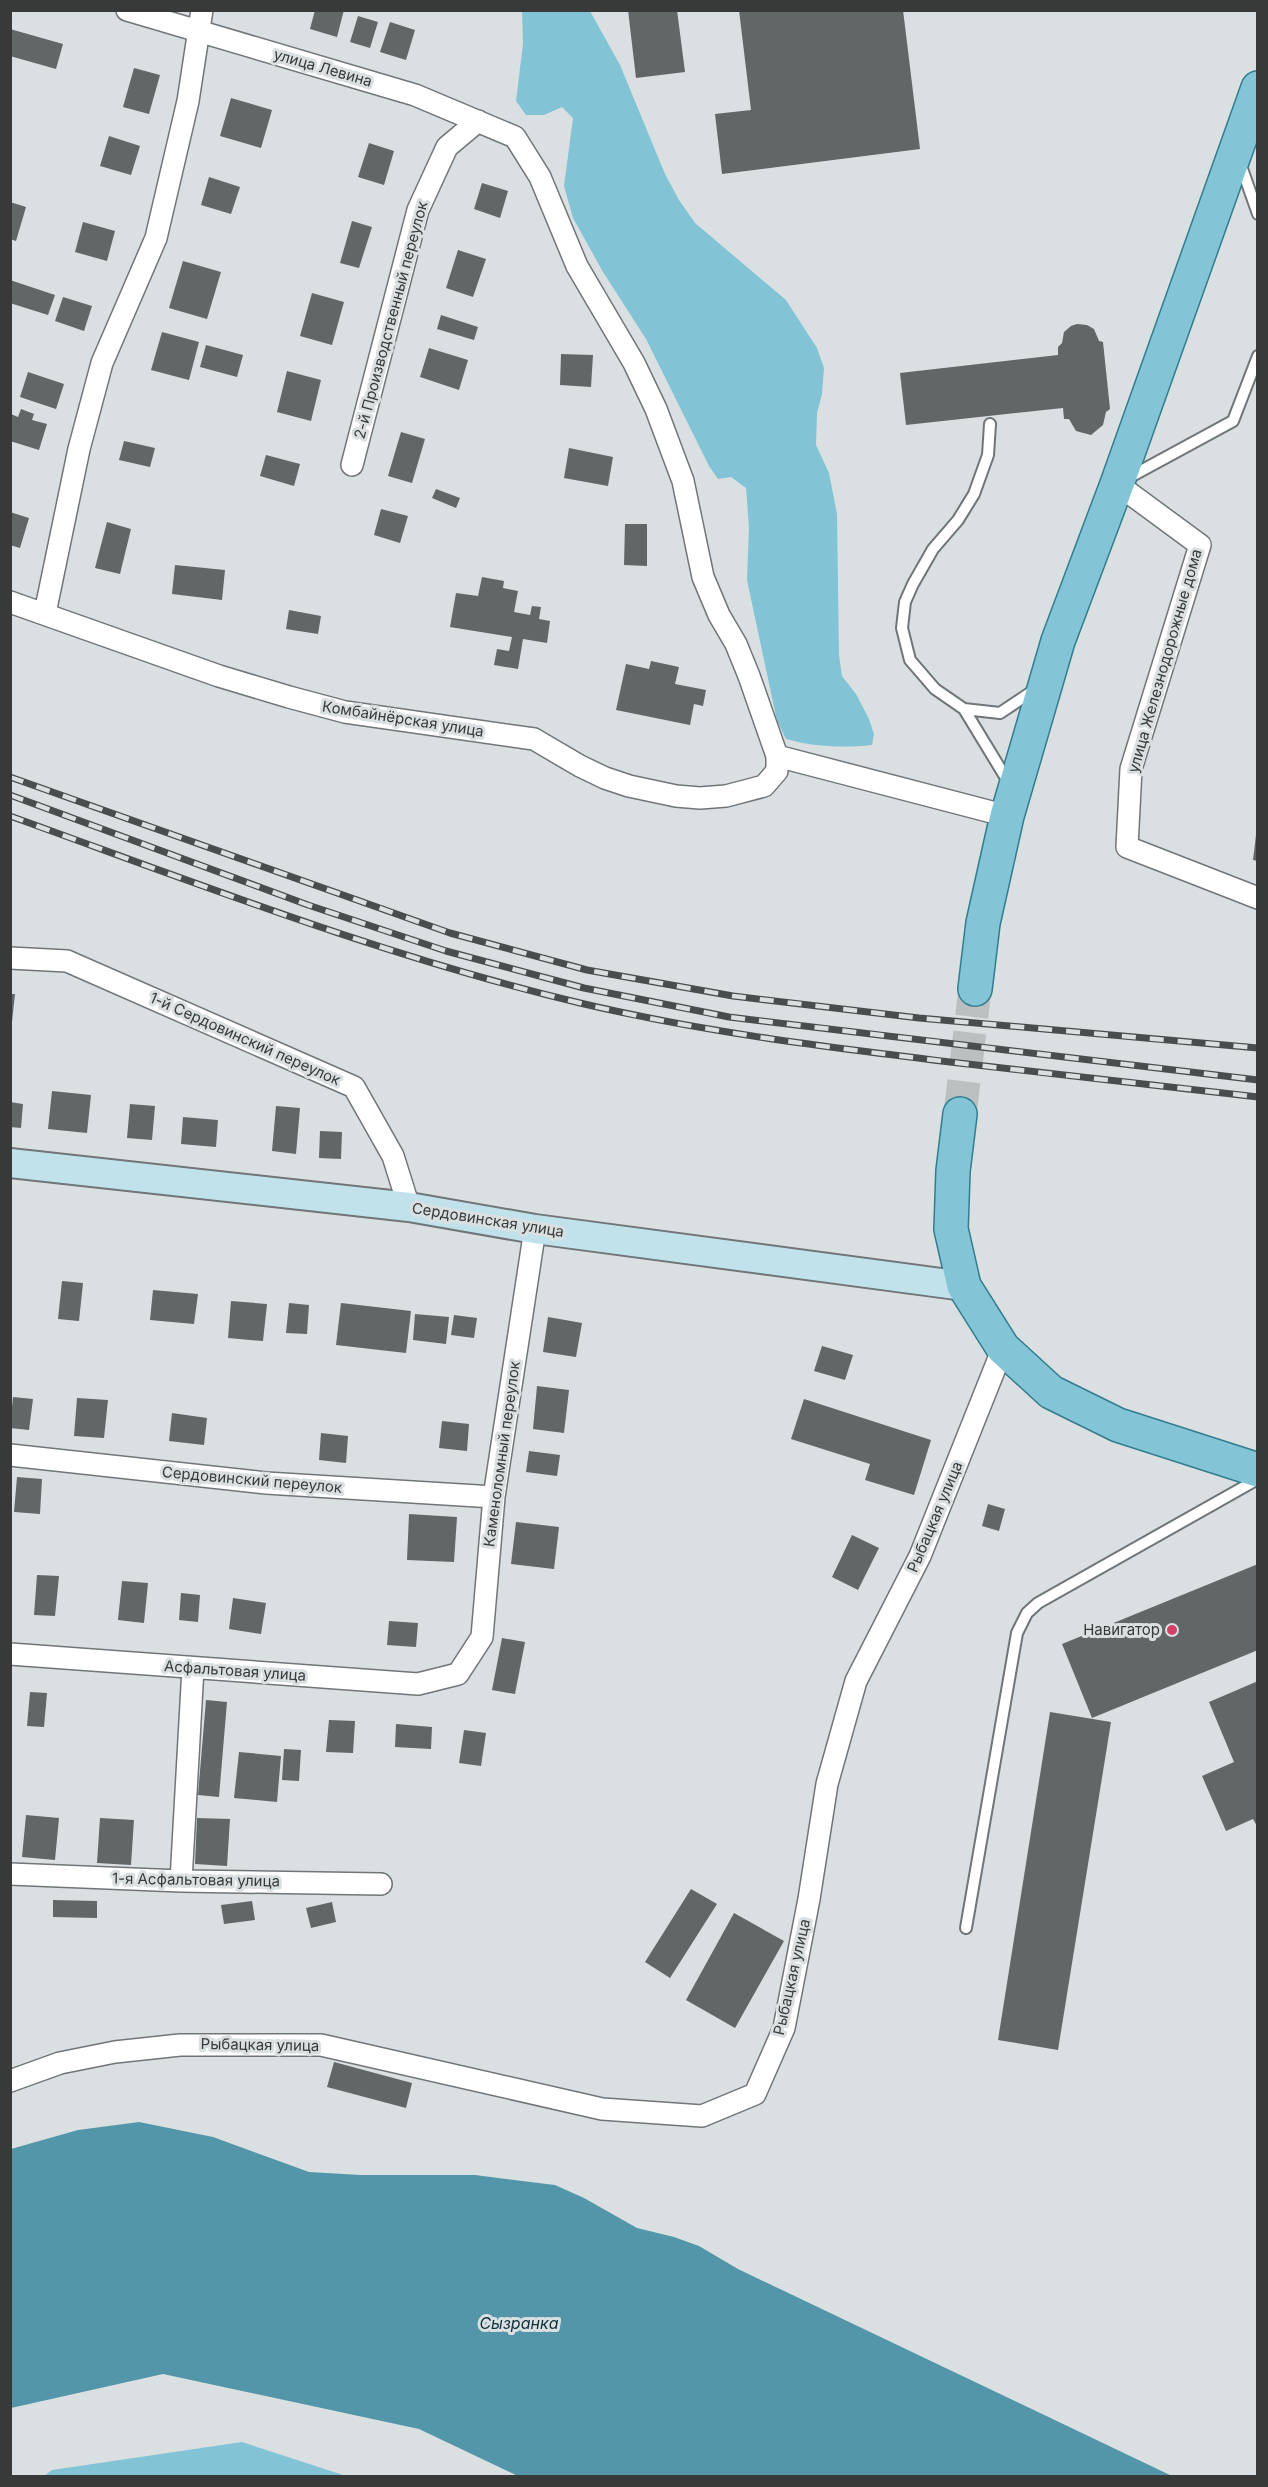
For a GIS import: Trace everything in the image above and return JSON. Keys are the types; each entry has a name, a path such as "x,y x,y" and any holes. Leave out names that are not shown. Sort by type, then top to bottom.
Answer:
{"main road":[{"path":"975,989 983,923 1010,804 1058,641 1117,484 1257,88"},
{"path":"960,1114 953,1171 951,1229 964,1286 1003,1348 1050,1392 1118,1425 1257,1470"}],"street":[{"name":"улица Левина","path":"127,10 415,95 515,137 540,177 577,266 634,363 656,409 683,481 703,577 718,615 736,644 777,756"},
{"path":"45,613 79,449 102,363 156,238 188,101 202,10"},
{"name":"2-й Производственный переулок","path":"352,465 418,210 447,147 478,121"},
{"name":"улица Железнодорожные дома","path":"1117,484 1200,545 1131,769 1127,847 1257,898"},
{"name":"Комбайнёрская улица","path":"10,602 219,676 345,712 534,739 604,778 676,795 700,798 726,796 764,786 777,771 777,756"},
{"path":"777,756 1010,804"},
{"name":"1-й Сердовинский переулок","path":"10,958 67,961 354,1087 393,1156 409,1207"},
{"name":"Сердовинская улица","path":"10,1163 409,1207 535,1229 964,1286"},
{"name":"Каменоломный переулок","path":"458,1674 482,1637 494,1497 535,1229"},
{"name":"Рыбацкая улица","path":"10,2081 60,2063 115,2052 180,2045 321,2045 602,2109 702,2116 755,2094 784,2028 809,1899 827,1784 856,1681 920,1556 1003,1348"},
{"name":"Сердовинский переулок","path":"10,1455 266,1483 494,1497"},
{"name":"Асфальтовая улица","path":"10,1654 418,1684 458,1674"},
{"path":"181,1881 193,1668"},
{"name":"1-я Асфальтовая улица","path":"10,1874 181,1881 381,1884"}],"lane":[{"path":"1236,149 1257,214"},
{"path":"1117,484 1233,421 1257,356"},
{"path":"990,424 988,455 974,494 958,520 933,549 913,584 905,602 902,628 910,660 935,689 964,709 1000,713 1045,683"},
{"path":"964,709 1010,804"},
{"path":"966,1928 1017,1633 1027,1613 1038,1603 1257,1479"}],"shaded area":[{"path":"522,11 590,11 620,65 665,174 679,200 695,223 786,300 817,348 824,368 822,394 817,413 816,445 829,473 837,514 839,655 842,676 856,694 869,719 874,734 872,745 829,746 797,742 786,739 777,721 747,580 749,527 746,488 731,477 718,479 709,466 646,339 603,272 573,218 564,186 573,118 562,107 544,115 526,115 516,101 523,44"},
{"path":"242,2442 346,2476 44,2476 52,2470"}],"water":[{"name":"Сызранка","path":"139,2122 213,2137 309,2172 361,2175 475,2175 555,2185 584,2198 637,2228 699,2246 738,2269 1172,2476 518,2476 419,2429 163,2374 11,2408 11,2149 78,2130"}],"building":[{"path":"315,10 344,10 337,37 310,29"},
{"path":"628,10 677,10 685,72 636,78"},
{"path":"739,10 903,10 920,149 722,174 715,114 751,110"},
{"path":"358,16 378,22 370,48 350,42"},
{"path":"390,22 415,30 406,60 380,52"},
{"path":"10,29 63,44 56,69 10,56"},
{"path":"134,68 160,75 149,114 123,107"},
{"path":"231,98 272,110 261,148 220,136"},
{"path":"109,136 140,146 131,175 100,166"},
{"path":"369,143 394,151 384,185 358,177"},
{"path":"209,177 240,187 231,214 201,205"},
{"path":"482,183 508,191 500,218 474,209"},
{"path":"10,202 26,207 16,241 10,239"},
{"path":"352,221 372,227 359,268 340,263"},
{"path":"83,222 115,231 107,261 75,252"},
{"path":"458,250 486,259 473,297 446,288"},
{"path":"183,261 221,272 207,319 169,308"},
{"path":"10,280 55,295 48,315 10,303"},
{"path":"312,293 344,302 332,345 300,336"},
{"path":"63,297 92,306 84,331 55,321"},
{"path":"441,315 478,327 474,340 437,329"},
{"path":"1077,324 1087,325 1094,329 1099,341 1103,342 1110,409 1106,412 1103,425 1091,435 1076,431 1069,419 1064,419 1063,408 906,425 900,373 1058,355 1058,347 1062,343 1064,332"},
{"path":"162,332 199,342 189,380 151,370"},
{"path":"206,345 243,355 237,377 200,367"},
{"path":"429,348 468,360 459,390 420,377"},
{"path":"561,354 593,355 591,387 560,385"},
{"path":"287,371 321,380 311,421 277,412"},
{"path":"28,372 64,384 56,409 20,397"},
{"path":"21,409 34,414 32,420 47,424 39,450 10,441 11,414 18,417"},
{"path":"401,432 425,439 412,483 388,476"},
{"path":"124,441 155,448 150,467 119,460"},
{"path":"569,448 613,457 608,486 564,478"},
{"path":"266,455 300,464 294,486 260,476"},
{"path":"436,489 460,498 456,508 432,498"},
{"path":"381,509 408,516 400,543 374,535"},
{"path":"10,512 29,518 20,548 10,545"},
{"path":"107,522 131,529 120,574 95,568"},
{"path":"625,524 647,524 647,566 624,565"},
{"path":"175,565 225,570 222,600 172,594"},
{"path":"482,577 504,581 503,588 518,591 514,612 530,615 532,606 541,607 539,619 550,621 547,643 523,639 518,669 494,665 497,649 509,651 512,637 450,627 456,593 478,596"},
{"path":"289,610 321,616 318,634 286,629"},
{"path":"651,661 679,667 675,684 706,690 703,706 694,704 690,725 616,710 626,664 649,669"},
{"path":"1256,835 1258,835 1258,861 1253,860"},
{"path":"10,994 15,994 12,1022 10,1021"},
{"path":"52,1091 91,1095 87,1133 48,1129"},
{"path":"10,1102 23,1104 21,1128 10,1127"},
{"path":"130,1104 155,1106 152,1140 127,1138"},
{"path":"276,1106 300,1108 296,1154 272,1151"},
{"path":"183,1117 218,1120 216,1147 181,1144"},
{"path":"320,1131 342,1132 341,1159 319,1158"},
{"path":"62,1281 83,1283 79,1321 58,1319"},
{"path":"153,1290 198,1294 194,1324 150,1320"},
{"path":"231,1301 267,1304 263,1341 228,1338"},
{"path":"289,1303 309,1305 307,1334 286,1333"},
{"path":"341,1303 411,1311 406,1353 336,1345"},
{"path":"415,1314 449,1317 446,1344 413,1340"},
{"path":"454,1315 477,1318 474,1338 451,1335"},
{"path":"548,1317 582,1323 576,1357 543,1352"},
{"path":"822,1346 853,1355 845,1380 814,1371"},
{"path":"537,1386 569,1390 564,1433 533,1429"},
{"path":"13,1397 33,1399 29,1430 10,1428"},
{"path":"77,1398 108,1400 104,1438 74,1436"},
{"path":"804,1399 931,1440 914,1495 865,1480 870,1464 791,1439"},
{"path":"172,1413 207,1418 204,1445 169,1441"},
{"path":"442,1421 469,1424 467,1451 439,1448"},
{"path":"321,1433 348,1436 346,1463 319,1460"},
{"path":"529,1451 560,1455 557,1476 526,1472"},
{"path":"17,1477 42,1479 40,1514 14,1512"},
{"path":"988,1504 1005,1509 999,1531 982,1526"},
{"path":"409,1514 457,1517 454,1562 407,1560"},
{"path":"516,1522 559,1527 554,1569 511,1564"},
{"path":"852,1535 879,1548 858,1590 832,1577"},
{"path":"1258,1564 1258,1650 1092,1718 1062,1644"},
{"path":"37,1575 59,1576 55,1616 34,1615"},
{"path":"122,1581 148,1583 144,1623 118,1620"},
{"path":"181,1593 200,1595 198,1622 179,1620"},
{"path":"233,1598 266,1603 261,1634 229,1629"},
{"path":"389,1621 418,1623 416,1647 387,1645"},
{"path":"502,1638 525,1642 515,1694 492,1690"},
{"path":"1258,1681 1258,1828 1253,1819 1226,1831 1202,1776 1234,1762 1209,1702"},
{"path":"30,1692 47,1693 44,1727 27,1726"},
{"path":"206,1700 227,1702 219,1797 198,1795"},
{"path":"1050,1712 1111,1722 1058,2050 998,2040"},
{"path":"329,1720 355,1721 353,1753 326,1752"},
{"path":"396,1724 432,1727 431,1749 395,1747"},
{"path":"464,1730 486,1733 481,1766 459,1763"},
{"path":"284,1749 301,1750 299,1781 282,1780"},
{"path":"239,1752 281,1756 277,1802 234,1798"},
{"path":"26,1815 59,1818 55,1860 22,1857"},
{"path":"100,1818 134,1820 131,1865 97,1863"},
{"path":"197,1818 230,1819 227,1866 195,1864"},
{"path":"691,1889 717,1904 670,1978 645,1962"},
{"path":"53,1900 97,1901 97,1918 53,1917"},
{"path":"252,1901 255,1920 224,1924 221,1905"},
{"path":"332,1902 336,1922 311,1928 306,1908"},
{"path":"734,1913 784,1941 735,2028 686,2000"},
{"path":"334,2062 412,2083 406,2108 327,2087"}],"tunnel":[{"path":"960,1114 975,989"}],"railway":[{"path":"10,777 450,933 587,970 733,996 919,1018 1258,1048"},
{"path":"10,795 308,905 446,951 584,988 729,1017 1258,1080"},
{"path":"10,816 364,942 508,985 580,1003 672,1022 811,1044 1258,1097"}],"place":[{"name":"Навигатор","path":"1172,1630"}]}
